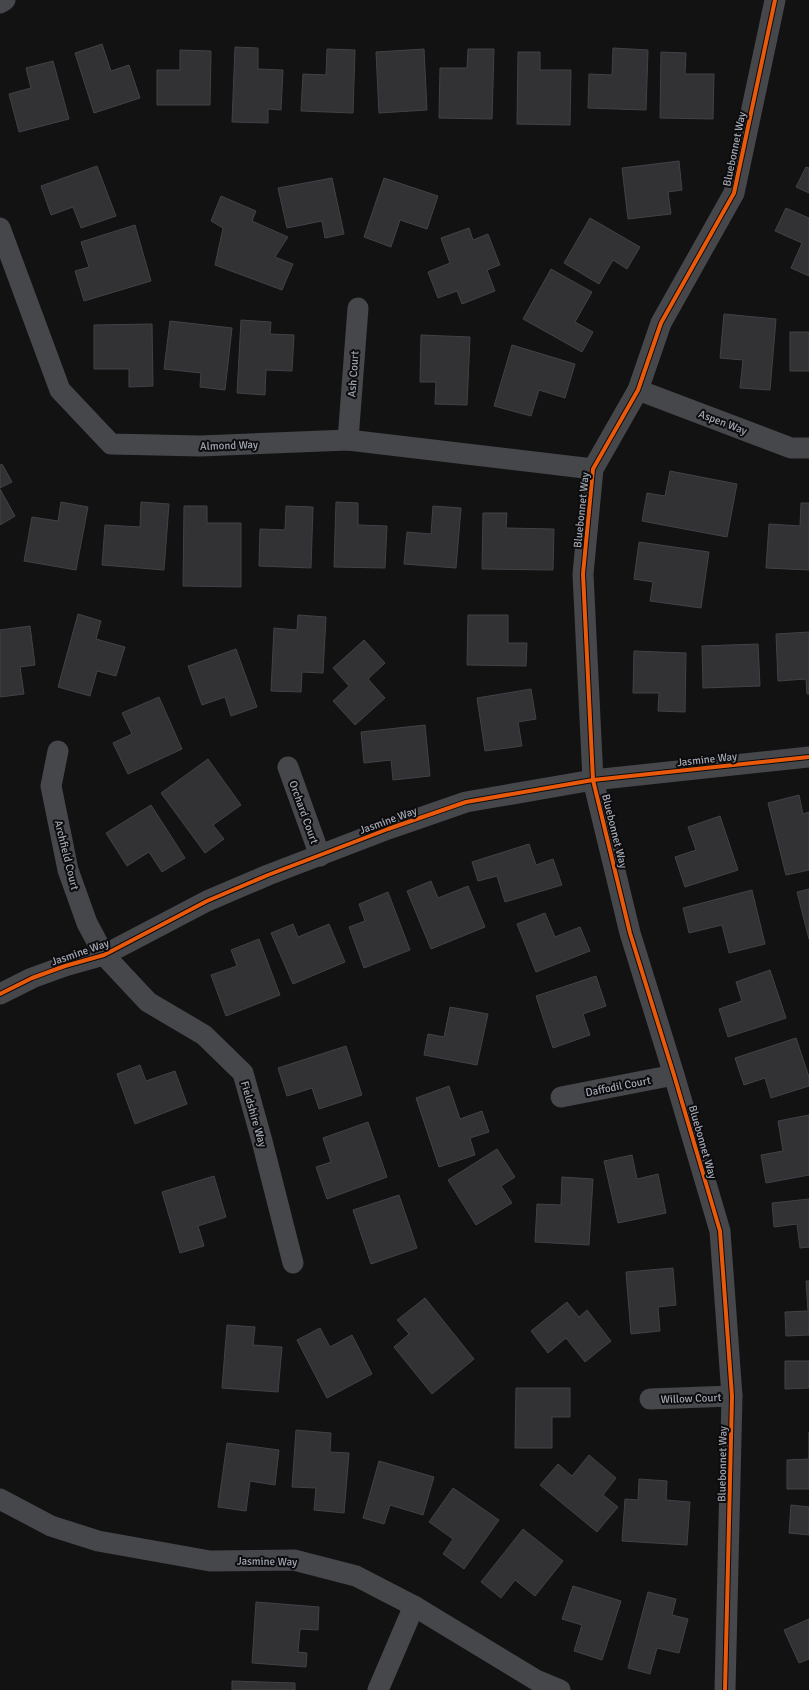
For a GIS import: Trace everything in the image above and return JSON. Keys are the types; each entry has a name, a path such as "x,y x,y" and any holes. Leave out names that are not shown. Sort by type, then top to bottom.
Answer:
{"street":[{"path":"0,3 5,0"},
{"name":"Bluebonnet Way","path":"725,1690 732,1396 720,1231 630,933 593,780 583,574 593,469 638,390 661,323 734,193 775,0"},
{"name":"Almond Way","path":"0,228 60,390 111,444 200,446 348,440 593,469"},
{"name":"Ash Court","path":"348,440 358,308"},
{"name":"Aspen Way","path":"638,390 791,448 809,448"},
{"name":"Archfield Court","path":"58,751 51,786 68,870 87,923 104,955"},
{"name":"Jasmine Way","path":"0,994 32,978 65,966 104,955 207,902 268,875 388,829 466,802 593,780 809,757"},
{"name":"Orchard Court","path":"288,767 320,856"},
{"name":"Fieldshire Way","path":"104,955 148,1002 204,1035 243,1073 264,1148 293,1263"},
{"name":"Daffodil Court","path":"561,1097 674,1075"},
{"name":"Willow Court","path":"650,1399 732,1396"},
{"name":"Jasmine Way","path":"0,1499 51,1526 98,1541 210,1561 294,1560 356,1576 414,1606 536,1680 560,1690"},
{"path":"378,1690 414,1606"}],"building":[{"path":"102,44 111,71 129,65 140,98 94,113 75,53"},
{"path":"235,47 258,48 258,69 283,70 281,110 268,109 268,123 232,122"},
{"path":"613,48 648,50 646,110 588,108 589,74 612,75"},
{"path":"327,49 355,50 353,113 301,111 303,74 326,75"},
{"path":"424,49 427,110 379,113 376,52"},
{"path":"468,49 494,49 492,119 439,118 440,68 467,68"},
{"path":"180,50 211,51 210,105 157,105 157,70 180,70"},
{"path":"518,52 540,52 540,70 571,70 570,125 517,124"},
{"path":"661,52 686,53 685,74 714,74 713,119 660,118"},
{"path":"53,61 69,119 19,132 9,94 31,88 26,68"},
{"path":"679,161 682,190 668,192 671,214 628,219 622,168"},
{"path":"97,166 116,216 81,228 73,207 51,215 41,186"},
{"path":"806,167 809,168 809,193 796,187"},
{"path":"332,178 344,234 325,238 322,221 287,228 278,188"},
{"path":"384,178 438,196 427,229 400,220 391,247 364,237"},
{"path":"221,196 256,211 252,221 288,237 275,257 293,264 282,290 215,265 223,228 211,221"},
{"path":"786,208 809,218 809,276 791,268 802,243 775,231"},
{"path":"590,218 640,247 627,269 613,260 599,284 564,263"},
{"path":"135,225 151,281 84,301 75,271 89,267 81,242"},
{"path":"469,228 473,240 488,234 500,265 487,270 495,291 462,304 457,291 438,298 428,272 450,263 441,238"},
{"path":"551,269 592,292 575,322 593,332 582,352 523,319"},
{"path":"724,314 776,319 770,390 740,388 743,360 720,358"},
{"path":"241,320 271,322 270,334 294,335 292,371 266,370 265,395 237,393"},
{"path":"170,321 232,328 225,390 200,387 201,373 164,369"},
{"path":"152,324 153,386 129,387 129,369 94,369 94,325"},
{"path":"790,332 809,332 809,371 790,371"},
{"path":"421,335 470,337 467,405 435,404 436,382 420,382"},
{"path":"512,345 575,364 565,398 539,390 531,416 494,406"},
{"path":"2,464 12,482 0,488 0,465"},
{"path":"670,471 737,484 727,537 642,521 647,493 665,496"},
{"path":"0,489 15,516 0,525"},
{"path":"61,502 88,507 76,570 24,561 32,517 58,521"},
{"path":"141,502 169,504 164,570 102,565 105,525 140,527"},
{"path":"336,502 358,503 358,525 387,526 385,568 334,567"},
{"path":"801,503 809,503 809,570 766,568 769,524 800,526"},
{"path":"184,506 207,506 207,523 241,523 241,587 183,586"},
{"path":"286,506 313,507 311,568 259,566 260,529 285,530"},
{"path":"433,506 461,508 456,568 404,564 407,532 431,534"},
{"path":"483,513 507,513 506,528 554,529 553,570 482,569"},
{"path":"639,542 709,552 701,608 650,601 653,582 634,579"},
{"path":"78,614 101,621 96,639 125,647 116,676 97,671 90,696 58,687"},
{"path":"298,615 326,617 323,673 302,672 301,692 271,691 274,628 297,630"},
{"path":"468,615 508,615 508,643 527,643 526,666 467,665"},
{"path":"30,626 35,665 20,667 24,694 0,697 0,630"},
{"path":"809,632 809,694 807,694 806,679 778,681 776,634"},
{"path":"364,640 385,663 368,679 385,698 355,725 333,701 349,686 333,668"},
{"path":"758,644 760,686 703,688 702,646"},
{"path":"236,649 257,707 231,716 225,697 202,705 188,666"},
{"path":"634,651 686,653 685,712 658,711 659,693 633,693"},
{"path":"531,689 536,719 518,722 522,746 485,751 477,698"},
{"path":"159,697 182,749 128,774 113,743 132,734 122,713"},
{"path":"425,725 430,776 393,780 391,760 364,763 361,732"},
{"path":"208,759 241,805 213,825 224,839 205,853 161,793"},
{"path":"799,795 803,814 809,812 809,870 786,875 768,803"},
{"path":"151,805 185,858 162,872 149,852 127,866 106,833"},
{"path":"720,816 738,870 685,887 675,857 696,850 688,827"},
{"path":"529,844 536,865 553,859 562,885 505,902 497,876 478,881 472,862"},
{"path":"431,881 438,898 468,886 485,927 431,949 407,891"},
{"path":"809,889 809,939 797,892"},
{"path":"752,890 765,944 729,953 722,925 689,933 683,908"},
{"path":"388,892 410,950 364,968 349,927 365,921 359,904"},
{"path":"545,913 555,937 580,927 590,951 536,972 517,924"},
{"path":"293,924 298,937 329,924 345,962 293,984 271,933"},
{"path":"259,939 280,995 226,1016 211,975 237,966 231,950"},
{"path":"770,970 786,1018 728,1037 719,1009 742,1001 736,982"},
{"path":"596,976 606,1006 583,1014 590,1035 553,1048 536,996"},
{"path":"450,1007 488,1014 477,1065 424,1055 428,1034 444,1037"},
{"path":"796,1038 809,1077 809,1086 771,1098 765,1078 744,1085 735,1058"},
{"path":"346,1046 362,1095 319,1109 312,1088 287,1096 278,1068"},
{"path":"140,1065 146,1081 175,1071 187,1104 135,1124 117,1074"},
{"path":"449,1086 460,1119 482,1111 489,1132 470,1138 475,1155 439,1167 416,1098"},
{"path":"809,1115 809,1175 766,1183 761,1155 783,1151 778,1121"},
{"path":"368,1122 387,1177 327,1199 316,1167 331,1162 323,1138"},
{"path":"497,1149 515,1177 501,1186 512,1203 476,1225 448,1180"},
{"path":"632,1155 637,1179 658,1174 666,1213 618,1223 604,1161"},
{"path":"214,1176 226,1217 198,1226 204,1246 180,1253 162,1192"},
{"path":"562,1177 593,1179 589,1245 535,1242 537,1204 561,1205"},
{"path":"399,1195 417,1248 371,1264 353,1210"},
{"path":"809,1199 809,1247 800,1248 797,1224 774,1227 772,1203"},
{"path":"673,1268 676,1305 658,1307 660,1331 631,1334 626,1272"},
{"path":"806,1281 809,1281 809,1335 786,1336 785,1312 808,1311"},
{"path":"425,1298 474,1359 432,1394 394,1347 409,1334 397,1320"},
{"path":"567,1302 579,1317 587,1310 611,1341 585,1362 566,1338 548,1353 531,1331"},
{"path":"227,1325 255,1327 253,1345 282,1347 278,1392 222,1388"},
{"path":"320,1328 330,1347 352,1335 372,1374 327,1398 297,1340"},
{"path":"785,1361 809,1361 809,1388 785,1389"},
{"path":"516,1388 570,1388 570,1417 552,1417 552,1448 515,1448"},
{"path":"296,1430 331,1433 330,1452 349,1453 344,1513 314,1510 316,1488 292,1487"},
{"path":"227,1443 279,1450 275,1485 250,1481 246,1511 218,1507"},
{"path":"589,1455 616,1478 603,1495 618,1507 597,1532 540,1485 558,1464 572,1476"},
{"path":"809,1459 809,1489 787,1489 787,1460"},
{"path":"379,1461 434,1477 423,1515 390,1505 384,1524 363,1518"},
{"path":"639,1479 667,1481 666,1500 690,1502 687,1545 622,1541 625,1499 638,1500"},
{"path":"453,1488 499,1520 464,1569 443,1554 453,1539 429,1522"},
{"path":"791,1505 809,1507 809,1535 789,1533"},
{"path":"523,1529 563,1561 535,1596 515,1580 501,1598 481,1582"},
{"path":"573,1586 621,1601 602,1660 574,1651 582,1625 562,1619"},
{"path":"648,1592 676,1599 672,1615 688,1619 679,1653 657,1648 650,1674 628,1668"},
{"path":"256,1602 319,1607 318,1630 300,1629 298,1652 307,1653 306,1667 252,1663"},
{"path":"809,1619 809,1659 799,1663 784,1630"},
{"path":"232,1681 295,1683 295,1690 232,1690"}],"cycle path":[{"path":"725,1690 732,1396 720,1231 630,933 593,780 583,574 593,469 638,390 661,323 734,193 775,0"},
{"path":"0,994 32,978 65,966 104,955 207,901 268,875 388,829 466,802 593,780 809,757"}]}
